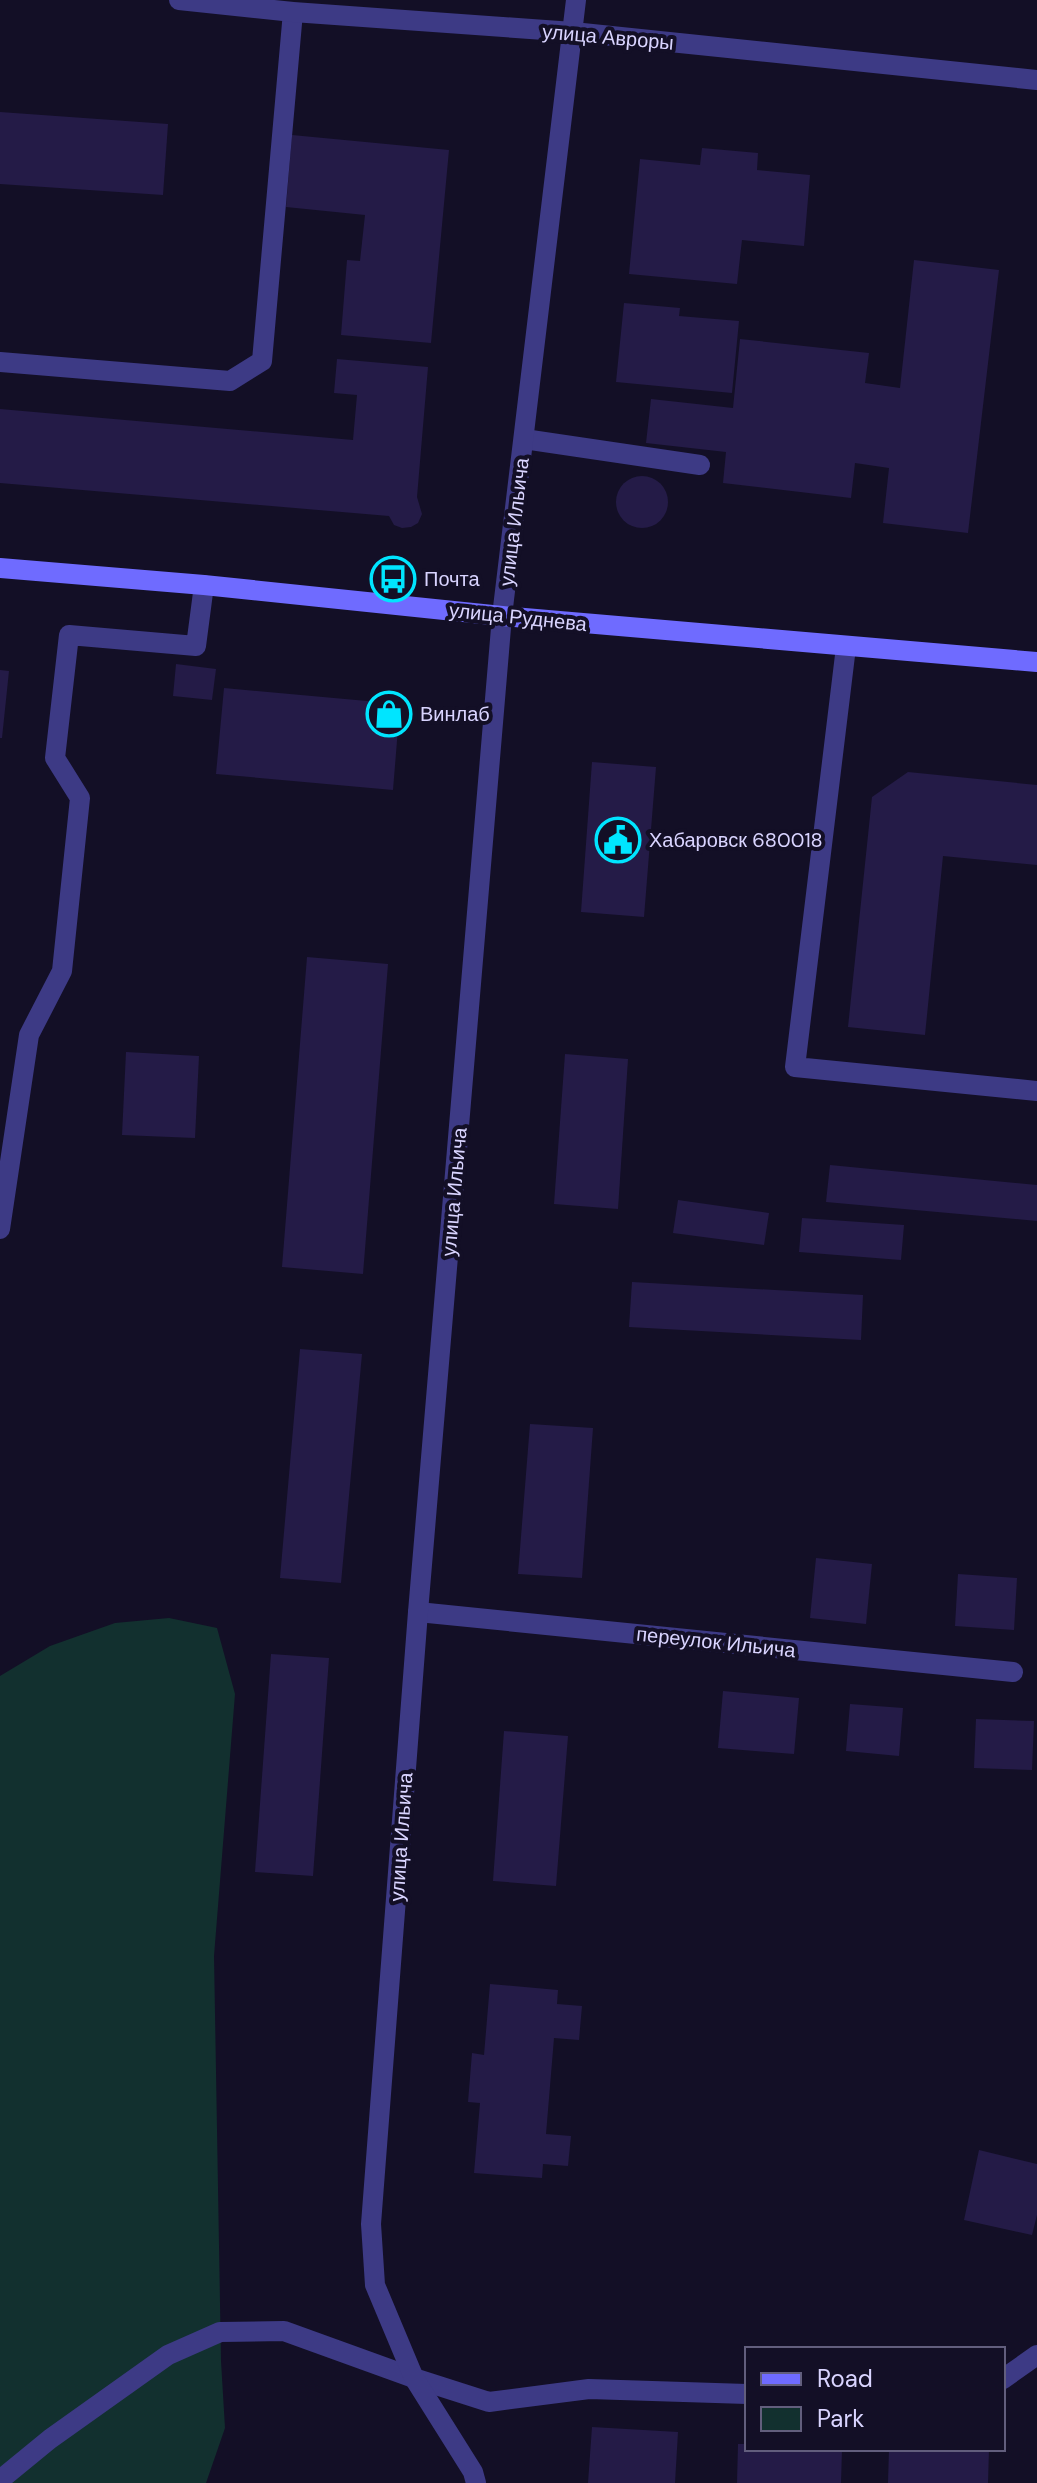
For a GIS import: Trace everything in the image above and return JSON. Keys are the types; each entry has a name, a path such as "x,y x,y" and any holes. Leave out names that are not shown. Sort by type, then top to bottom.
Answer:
{"main road":[{"name":"улица Руднева","path":"0,568 204,585 502,616 1037,662"}],"street":[{"name":"улица Авроры","path":"179,0 293,12 573,32 1037,80"},
{"name":"улица Ильича","path":"476,2483 473,2472 414,2378 375,2285 371,2224 418,1612 502,616 576,0"},
{"path":"0,362 230,381 262,361 293,12"},
{"path":"524,439 700,465"},
{"path":"0,1229 29,1035 62,971 80,798 55,758 69,635 196,646 204,585"},
{"path":"846,647 795,1067 1037,1091"},
{"name":"переулок Ильича","path":"418,1612 1013,1672"},
{"path":"0,2480 50,2439 168,2355 220,2332 284,2331 489,2402 589,2389 745,2394"},
{"path":"1005,2378 1037,2355"}],"green space":[{"path":"169,1618 217,1628 235,1694 214,1956 221,2361 225,2428 206,2483 0,2483 0,1676 50,1646 115,1623"}],"building":[{"path":"0,112 168,124 163,195 0,184"},
{"path":"292,135 449,150 431,343 341,335 347,260 360,261 365,215 286,207"},
{"path":"702,148 758,153 757,170 810,175 804,246 742,240 737,284 629,274 640,159 700,165"},
{"path":"914,260 999,270 968,533 883,523 889,468 855,463 851,498 723,483 726,452 646,443 651,399 733,408 740,339 869,353 865,383 900,388"},
{"path":"624,303 680,308 679,316 739,321 732,393 616,382"},
{"path":"337,359 428,367 417,497 422,514 418,523 411,527 394,525 389,516 0,483 0,409 353,440 357,395 334,393"},
{"path":"642,476 660,484 668,502 660,520 642,528 624,520 616,502 624,484"},
{"path":"176,664 216,669 212,700 173,696"},
{"path":"0,670 9,671 2,738 0,738"},
{"path":"224,688 400,704 393,790 216,774"},
{"name":"Хабаровск 680018","path":"592,762 656,767 644,917 581,912"},
{"path":"908,772 1037,785 1037,865 943,856 925,1035 848,1027 872,797"},
{"path":"307,957 388,964 363,1274 282,1267"},
{"path":"126,1052 199,1056 195,1138 122,1135"},
{"path":"565,1054 628,1059 618,1209 554,1204"},
{"path":"830,1165 1037,1185 1037,1221 826,1202"},
{"path":"678,1200 769,1213 764,1245 673,1233"},
{"path":"802,1218 904,1225 901,1260 799,1252"},
{"path":"632,1282 863,1295 861,1340 629,1327"},
{"path":"300,1349 362,1354 341,1583 280,1578"},
{"path":"530,1424 593,1428 582,1578 518,1574"},
{"path":"816,1558 872,1564 866,1624 810,1618"},
{"path":"958,1574 1017,1578 1014,1630 955,1626"},
{"path":"271,1654 329,1658 313,1876 255,1872"},
{"path":"723,1691 799,1698 794,1754 718,1748"},
{"path":"850,1704 903,1708 899,1756 846,1751"},
{"path":"976,1719 1034,1721 1032,1770 974,1768"},
{"path":"504,1731 568,1736 556,1886 493,1881"},
{"path":"490,1984 558,1990 557,2004 582,2006 579,2040 554,2038 546,2134 571,2136 568,2166 543,2164 542,2178 474,2173 480,2103 468,2102 472,2053 484,2055"},
{"path":"979,2150 1037,2164 1037,2215 1032,2235 964,2220"},
{"path":"592,2427 678,2432 675,2483 588,2483"},
{"path":"738,2444 745,2444 745,2451 842,2451 841,2483 737,2483"},
{"path":"889,2451 989,2451 988,2483 888,2483"}],"place":[{"name":"Почта","path":"393,579"},
{"name":"Винлаб","path":"389,714"},
{"name":"Хабаровск 680018","path":"618,840"}]}
